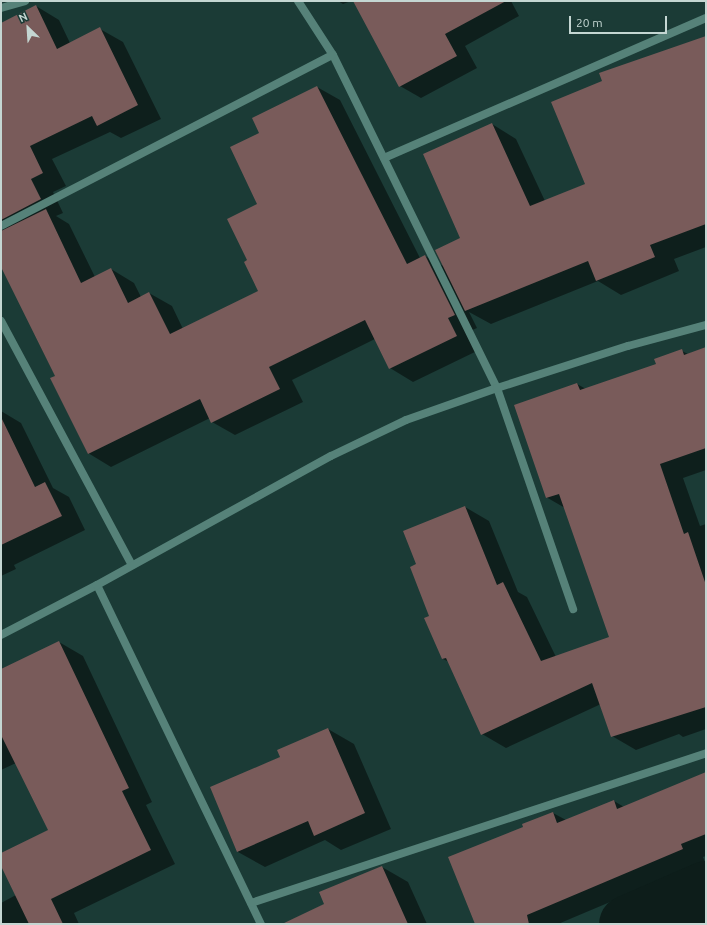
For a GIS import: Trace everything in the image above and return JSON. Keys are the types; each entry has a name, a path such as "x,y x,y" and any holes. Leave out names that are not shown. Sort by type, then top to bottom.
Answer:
{"street":[{"path":"1,8 25,1"},
{"path":"298,1 333,55 497,388 573,609"},
{"path":"384,158 706,18"},
{"path":"1,226 333,55"},
{"path":"1,321 132,565"},
{"path":"1,635 97,585 331,456 406,420 497,388 628,346 706,325"},
{"path":"97,585 261,924"},
{"path":"252,903 706,753"}],"building":[{"path":"353,1 506,1 445,34 457,56 399,87"},
{"path":"36,5 57,49 100,27 138,105 97,126 92,116 30,146 43,173 31,179 41,199 1,220 1,23"},
{"path":"706,36 706,224 650,245 655,257 596,281 588,261 465,311 435,250 460,238 423,154 492,123 530,206 585,184 551,102 602,81 599,73"},
{"path":"317,86 407,264 425,255 455,315 448,318 457,336 389,369 365,320 269,367 280,389 211,423 200,399 88,454 50,378 55,376 1,267 1,231 46,209 81,283 111,268 128,303 149,292 170,334 258,291 244,262 247,260 227,219 257,204 230,147 259,133 252,118"},
{"path":"706,347 706,448 660,464 684,534 688,532 706,585 706,707 611,737 592,683 481,735 446,658 442,659 424,618 429,616 410,567 416,564 403,531 465,506 497,585 503,582 541,661 609,637 559,494 546,498 514,405 577,383 580,390 656,364 654,359 682,349 684,355"},
{"path":"1,417 35,487 45,482 62,516 1,545"},
{"path":"59,641 129,788 122,791 151,850 51,899 63,924 29,924 1,866 1,853 48,830 1,735 1,669"},
{"path":"328,728 365,813 314,836 308,821 237,852 210,787 280,757 277,750"},
{"path":"706,772 706,834 681,844 683,849 527,915 529,924 475,924 448,857 523,827 522,824 553,812 557,823 614,800 617,809"},
{"path":"382,866 408,924 282,924 324,904 319,892"}],"waterway":[{"path":"628,924 706,890"}]}
